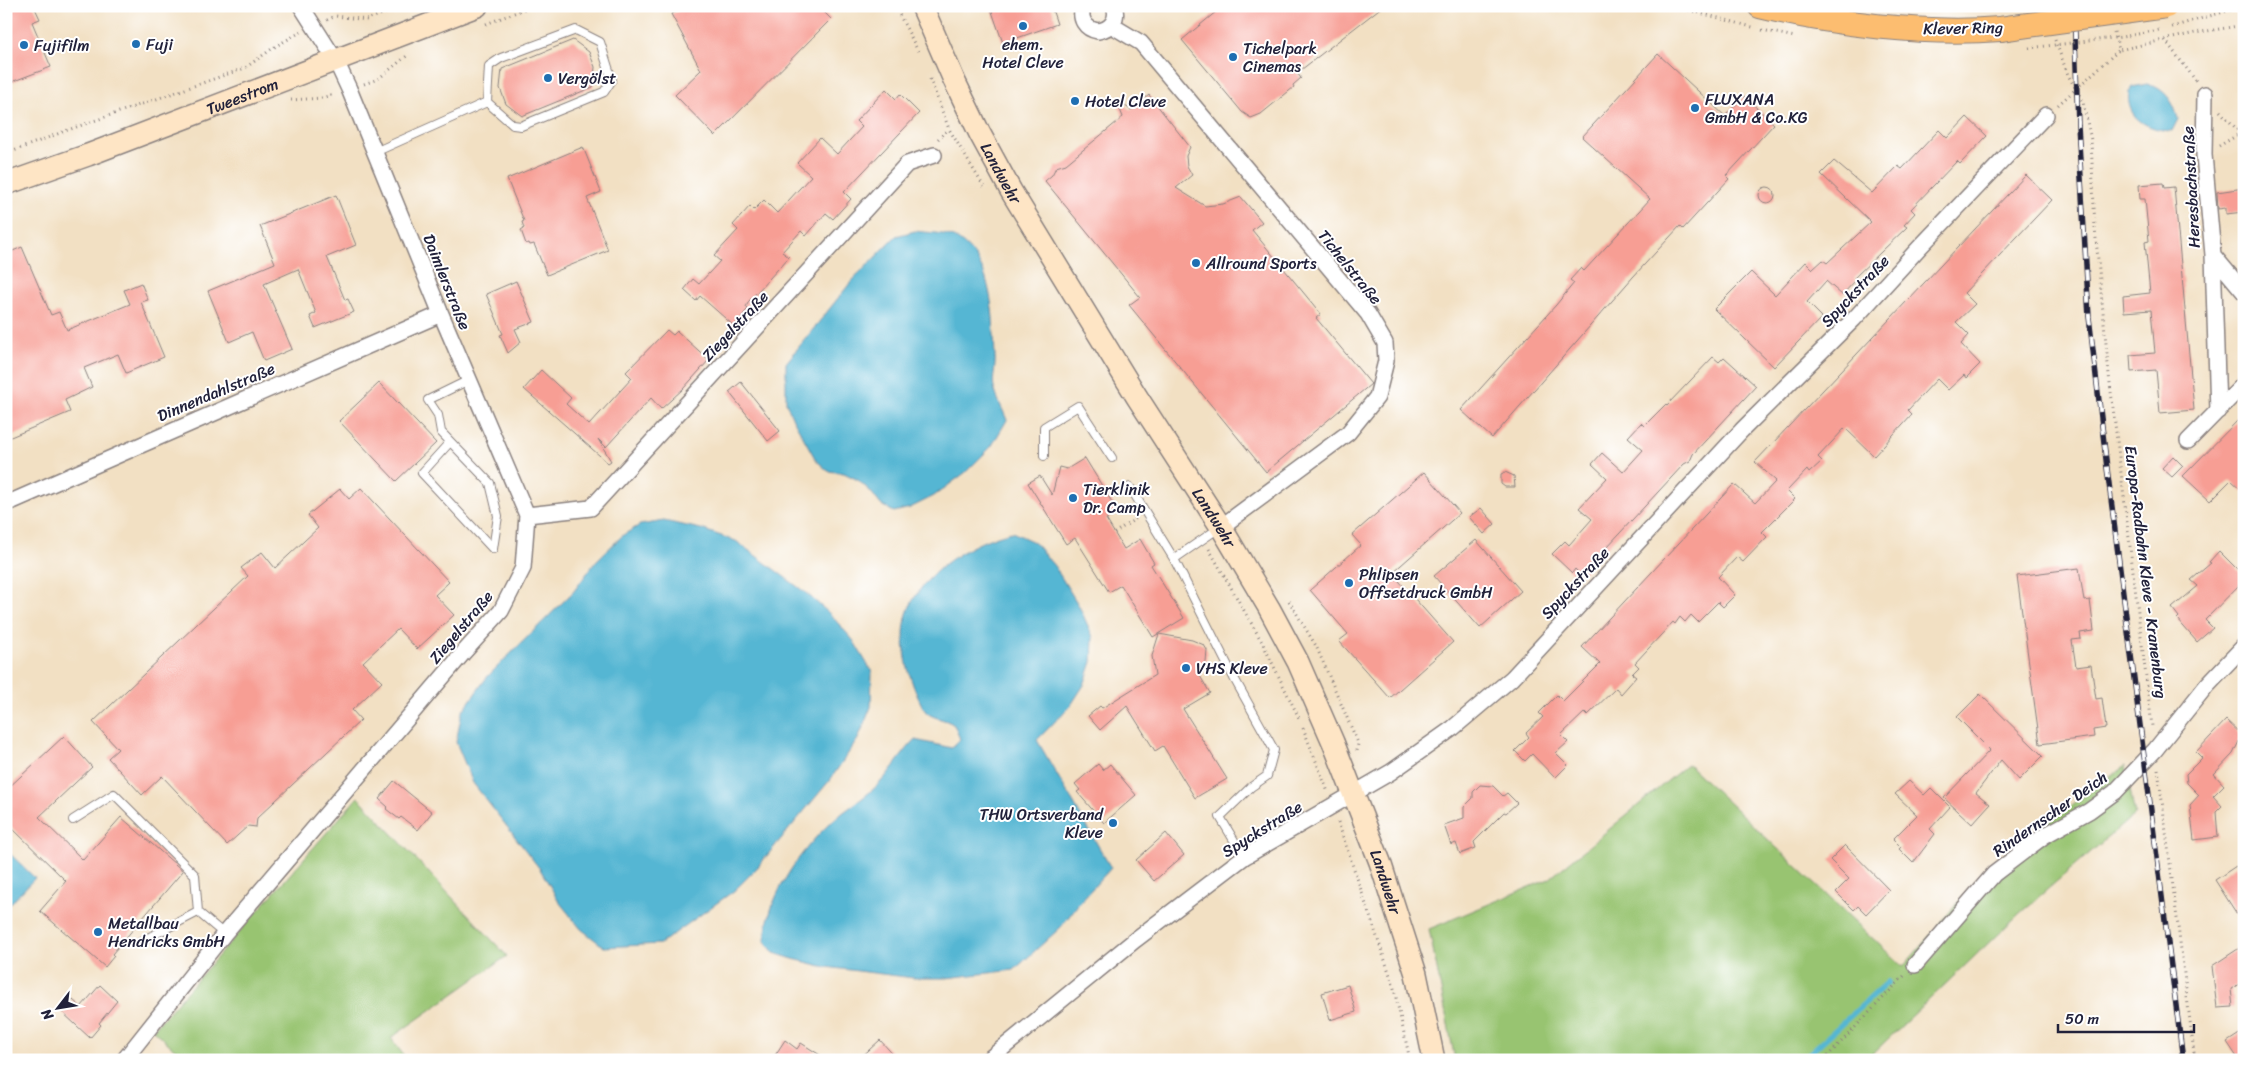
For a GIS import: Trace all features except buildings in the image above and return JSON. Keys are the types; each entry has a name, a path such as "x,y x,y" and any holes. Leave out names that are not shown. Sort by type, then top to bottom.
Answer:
{"main road":[{"name":"Tweestrom","path":"6,184 88,155 477,6"},
{"name":"Landwehr","path":"922,6 954,80 980,134 1011,191 1137,397 1221,527 1269,608 1298,662 1333,742 1380,862 1416,974 1434,1060"},
{"name":"Klever Ring","path":"1760,6 1851,22 1926,30 1973,31 2166,6"}],"street":[{"name":"Daimlerstraße","path":"301,6 336,61 349,88 441,314 527,515"},
{"path":"1083,6 1082,18 1089,27 1098,30 1111,25 1116,14 1114,6"},
{"path":"2112,24 2134,6"},
{"name":"Tichelstraße","path":"1111,25 1141,43 1368,314 1385,344 1386,361 1377,397 1348,433 1221,527"},
{"name":"Heresbachstraße","path":"2205,94 2204,155 2213,255 2218,412"},
{"name":"Spyckstraße","path":"988,1060 1135,940 1244,857 1392,772 1453,728 1512,678 1742,430 1854,319 2046,115"},
{"name":"Ziegelstraße","path":"124,1060 224,934 501,611 523,568 527,515 591,508 907,164 934,155"},
{"name":"Heresbachstraße","path":"2213,255 2244,292"},
{"name":"Dinnendahlstraße","path":"6,504 441,314"},
{"path":"2188,441 2244,384"},
{"name":"Rindernscher Deich","path":"1915,965 1994,874 2044,836 2089,811 2115,792 2155,750 2207,685 2244,646"}],"lane":[{"path":"2112,24 2114,6"},
{"path":"576,30 600,42 612,80 604,92 521,126 513,125 487,102 490,66 501,58 576,30"},
{"path":"375,152 487,102"},
{"path":"450,442 422,473 493,549 498,516 490,483 441,432 438,415 428,400 469,380"},
{"path":"1044,456 1044,427 1078,406 1112,458"},
{"path":"1130,487 1174,559 1230,671 1274,750 1267,776 1220,817 1244,857"},
{"path":"1174,559 1221,527"},
{"path":"73,820 114,794 195,875 198,912 224,934"},
{"path":"142,941 198,912"}],"path":[{"path":"6,154 65,131 245,68 276,46 313,25 336,16 367,20 402,6"},
{"path":"478,28 532,6"},
{"path":"895,6 921,58"},
{"path":"2112,24 2119,50"},
{"path":"2046,115 2119,50 2195,33 2244,25"},
{"name":"Europa-Radbahn Kleve - Kranenburg","path":"2053,33 2061,60 2083,102 2091,140 2095,228 2109,375 2195,1060"},
{"path":"2165,40 2205,94 2244,136"},
{"path":"349,88 378,79 405,56 414,52"},
{"path":"929,76 949,129 985,188"},
{"path":"1114,533 1146,512"},
{"path":"1203,539 1262,642 1302,725 1333,805 1393,984 1410,1060"},
{"path":"1824,1060 1915,965"}],"green space":[{"path":"1688,764 1903,967 1988,867 2125,766 2135,814 2020,913 1866,1060 1455,1060 1429,929 1549,879"},
{"path":"358,797 507,956 391,1038 407,1060 187,1060 153,1030"}],"water":[{"path":"2147,84 2164,92 2174,107 2178,119 2172,131 2147,125 2135,116 2131,109 2129,92 2133,87"},
{"path":"915,231 954,237 971,251 980,263 990,294 994,326 994,388 1007,420 991,447 966,472 934,496 910,508 894,512 881,505 858,480 844,473 828,471 816,460 793,419 786,402 786,363 851,282 896,236"},
{"path":"664,521 701,529 736,541 806,593 830,614 853,640 872,672 871,707 858,739 830,780 755,870 735,890 660,944 604,947 581,929 560,903 540,869 473,783 456,742 462,712 487,677 574,591 596,561 623,535 640,525"},
{"path":"1012,532 1034,542 1055,567 1079,606 1093,637 1092,662 1084,685 1071,705 1037,740 1111,868 1079,903 1061,927 1014,970 946,978 914,978 826,967 774,953 765,941 771,909 786,878 816,837 835,819 880,783 915,740 952,748 960,739 954,725 926,712 919,698 909,673 906,659 904,631 906,618 910,606 928,580 953,558 982,542"},
{"path":"6,850 35,878 6,908"}],"waterway":[{"path":"1802,1060 1888,982"}],"railway":[{"path":"2074,6 2078,125 2089,317 2183,1060"}],"place":[{"name":"ehem. Hotel Cleve","path":"1023,26"},
{"name":"Fuji","path":"136,44"},
{"name":"Fujifilm","path":"24,45"},
{"name":"Tichelpark Cinemas","path":"1233,57"},
{"name":"Vergölst","path":"548,78"},
{"name":"Hotel Cleve","path":"1075,101"},
{"name":"FLUXANA GmbH & Co.KG","path":"1695,108"},
{"name":"Allround Sports","path":"1196,263"},
{"name":"Tierklinik Dr. Camp","path":"1073,498"},
{"name":"Phlipsen Offsetdruck GmbH","path":"1349,583"},
{"name":"VHS Kleve","path":"1186,668"},
{"name":"THW Ortsverband Kleve","path":"1113,823"},
{"name":"Metallbau Hendricks GmbH","path":"98,932"}]}
